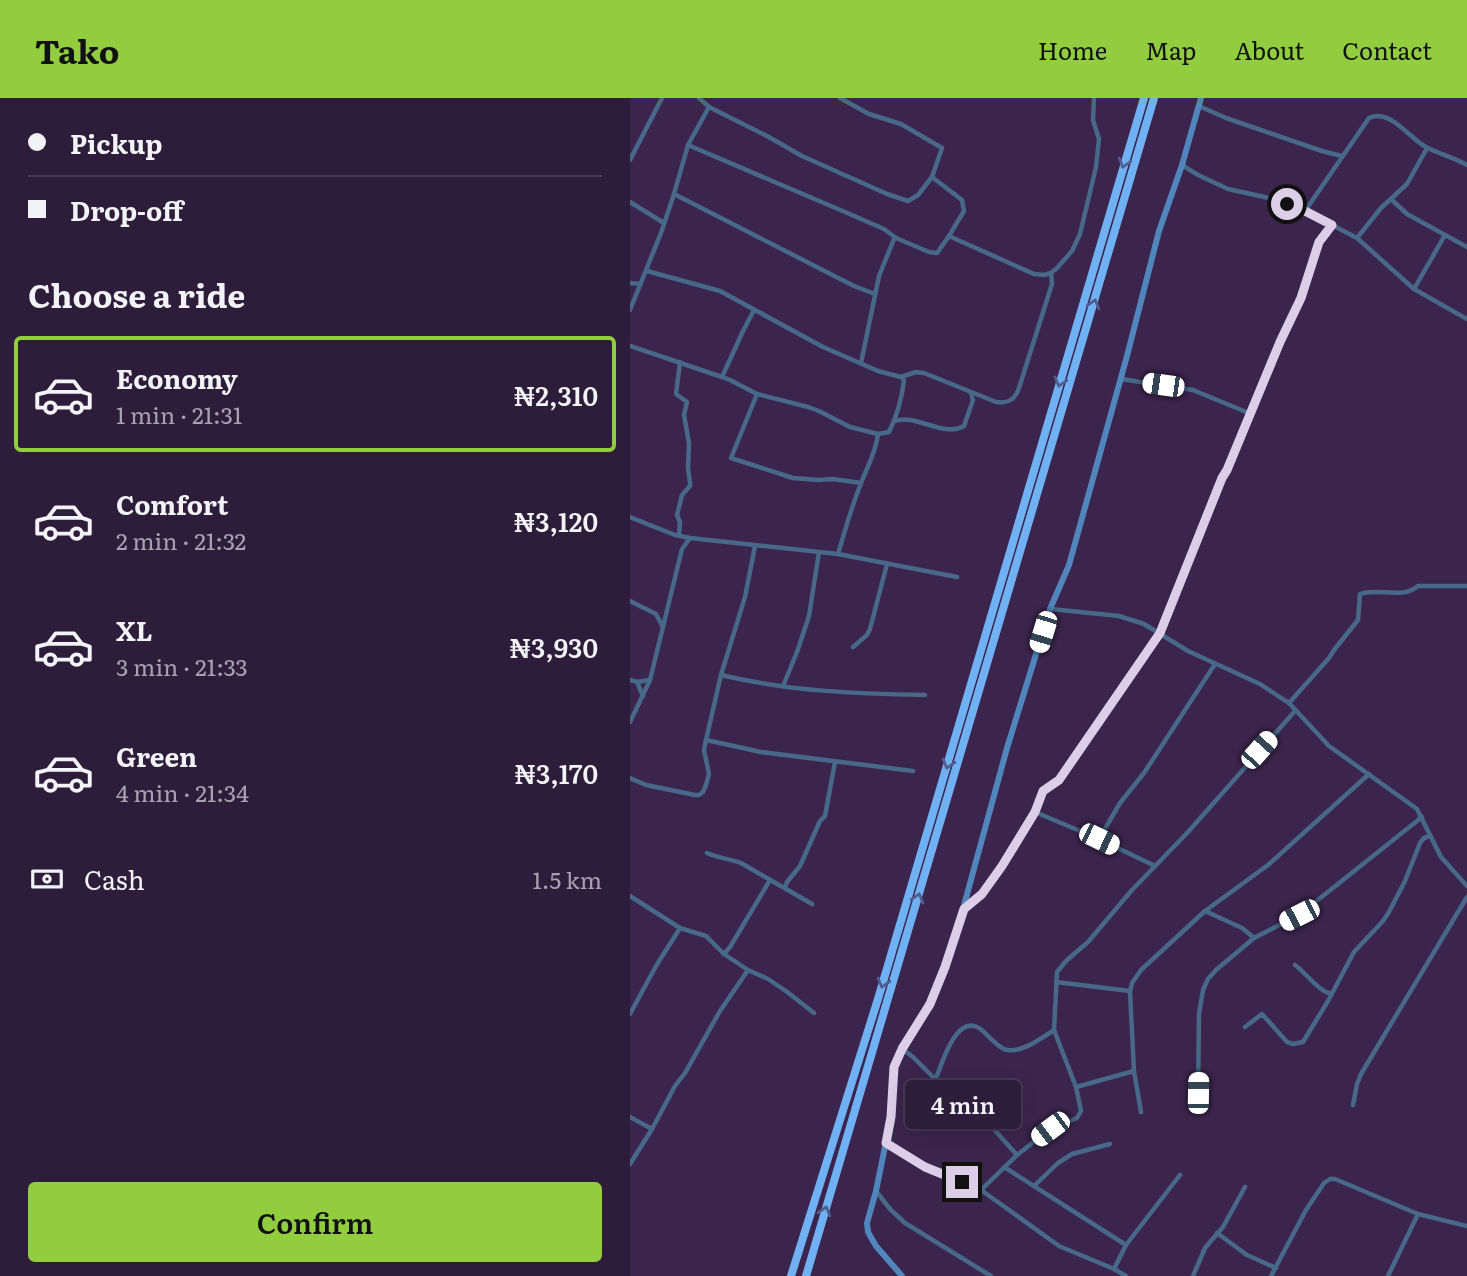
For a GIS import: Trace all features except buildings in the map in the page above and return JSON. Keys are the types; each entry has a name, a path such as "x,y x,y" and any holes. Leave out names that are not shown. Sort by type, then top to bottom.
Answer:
{"highway":[{"path":"791,1276 882,987 1144,98"},
{"path":"806,1276 1154,98"}],"street":[{"path":"630,160 662,98"},
{"path":"699,98 709,107 829,169 908,201 918,195 932,177 942,148 901,124 869,114 840,98"},
{"path":"949,236 1034,274 1051,273 1072,251 1080,234 1099,139 1093,120 1094,98"},
{"path":"902,1276 876,1246 868,1232 867,1223 891,1117 894,1067 930,1004 964,909 1007,748 1050,609 1069,565 1159,231 1200,102 1226,118 1342,156"},
{"path":"630,310 664,223 688,145 709,107"},
{"path":"1305,211 1368,118 1374,116 1380,116 1405,129 1427,148 1467,165"},
{"path":"688,145 884,229 929,252 937,253 964,211 962,200 932,177"},
{"path":"1357,238 1381,208 1407,184 1427,148"},
{"path":"1182,164 1198,175 1228,188 1269,198 1305,211 1357,238 1414,289 1467,319"},
{"path":"674,194 858,288 875,294"},
{"path":"1391,200 1407,214 1467,247"},
{"path":"630,202 664,223"},
{"path":"964,909 989,885 1035,812 1043,791 1059,780 1160,633 1222,478 1301,298 1319,242 1332,225"},
{"path":"1414,289 1446,235"},
{"path":"861,364 879,276 894,239 897,238"},
{"path":"647,271 720,291 824,347 878,371 901,377 916,372 924,373 1004,404 1016,395 1052,284 1051,273"},
{"path":"630,284 641,284"},
{"path":"722,377 754,310"},
{"path":"630,346 730,380 757,394 808,407 850,427 878,435 889,432 894,421 903,387 904,380 901,377"},
{"path":"630,722 650,680 682,549 677,535 680,522 677,515 682,495 690,486 690,443 684,415 687,401 676,394 680,362"},
{"path":"1120,379 1193,390 1251,414"},
{"path":"894,421 901,418 938,427 961,428 973,400 970,391"},
{"path":"757,394 731,458 793,478 860,483"},
{"path":"838,554 878,435"},
{"path":"630,517 690,538 838,554 957,578"},
{"path":"682,549 690,538"},
{"path":"630,778 646,785 699,795 703,792 709,774 706,740 721,675 746,597 755,546"},
{"path":"783,686 809,616 819,552"},
{"path":"853,647 870,629 887,564"},
{"path":"1289,703 1329,658 1357,620 1360,594 1367,591 1391,594 1413,590 1418,586 1467,586"},
{"path":"630,601 656,614 663,629"},
{"path":"1050,609 1119,616 1144,624 1188,651 1260,684 1289,703 1329,746 1417,809 1441,857 1467,886"},
{"path":"656,614 667,613"},
{"path":"1099,839 1119,803 1144,773 1215,664"},
{"path":"721,675 783,686 879,695 925,695"},
{"path":"630,680 650,680"},
{"path":"637,682 643,696"},
{"path":"981,1190 1017,1155 1050,1129 1080,1115 1076,1087 1054,1030 1057,972 1088,942 1132,890 1188,832 1294,711"},
{"path":"706,740 761,752 913,771"},
{"path":"785,888 800,866 820,821 825,816 835,762"},
{"path":"1141,1112 1134,1071 1130,991 1132,983 1141,970 1205,911 1268,865 1369,774"},
{"path":"1035,812 1155,866"},
{"path":"1198,1093 1199,1014 1203,990 1216,970 1254,938 1299,915 1422,817"},
{"path":"1245,1027 1262,1014 1287,1042 1303,1042 1354,953 1383,921 1405,881 1420,843 1430,836"},
{"path":"707,853 741,863 812,904"},
{"path":"724,954 770,880"},
{"path":"630,896 680,928 706,936 724,954 786,990 814,1013"},
{"path":"1353,1105 1361,1074 1467,897"},
{"path":"1205,911 1242,928 1254,938"},
{"path":"630,1014 680,928"},
{"path":"1294,965 1306,973 1322,991 1332,994"},
{"path":"630,1164 720,1011 748,970"},
{"path":"1056,982 1130,991"},
{"path":"936,1078 950,1044 966,1026 978,1027 1003,1049 1009,1050 1033,1044 1054,1030"},
{"path":"902,1049 914,1056 947,1091 990,1125 1017,1155"},
{"path":"1076,1087 1134,1071"},
{"path":"630,1117 652,1129"},
{"path":"886,1143 925,1167 981,1190 1059,1246 1126,1276"},
{"path":"1034,1186 1058,1163 1072,1154 1110,1144"},
{"path":"1004,1167 1126,1245"},
{"path":"1114,1269 1126,1245 1181,1175"},
{"path":"1271,1276 1306,1210 1324,1183 1330,1179 1418,1214 1467,1226"},
{"path":"1193,1276 1205,1248 1223,1227 1245,1188"},
{"path":"876,1191 905,1223 983,1274 991,1276"},
{"path":"1388,1276 1418,1214"},
{"path":"1217,1233 1247,1255 1276,1268"}],"route":[{"path":"962,1182 925,1167 886,1143 891,1117 894,1067 930,1004 964,909 982,894 1002,866 1035,812 1043,791 1059,780 1160,633 1222,478 1301,298 1319,242 1332,225 1287,204"}]}
